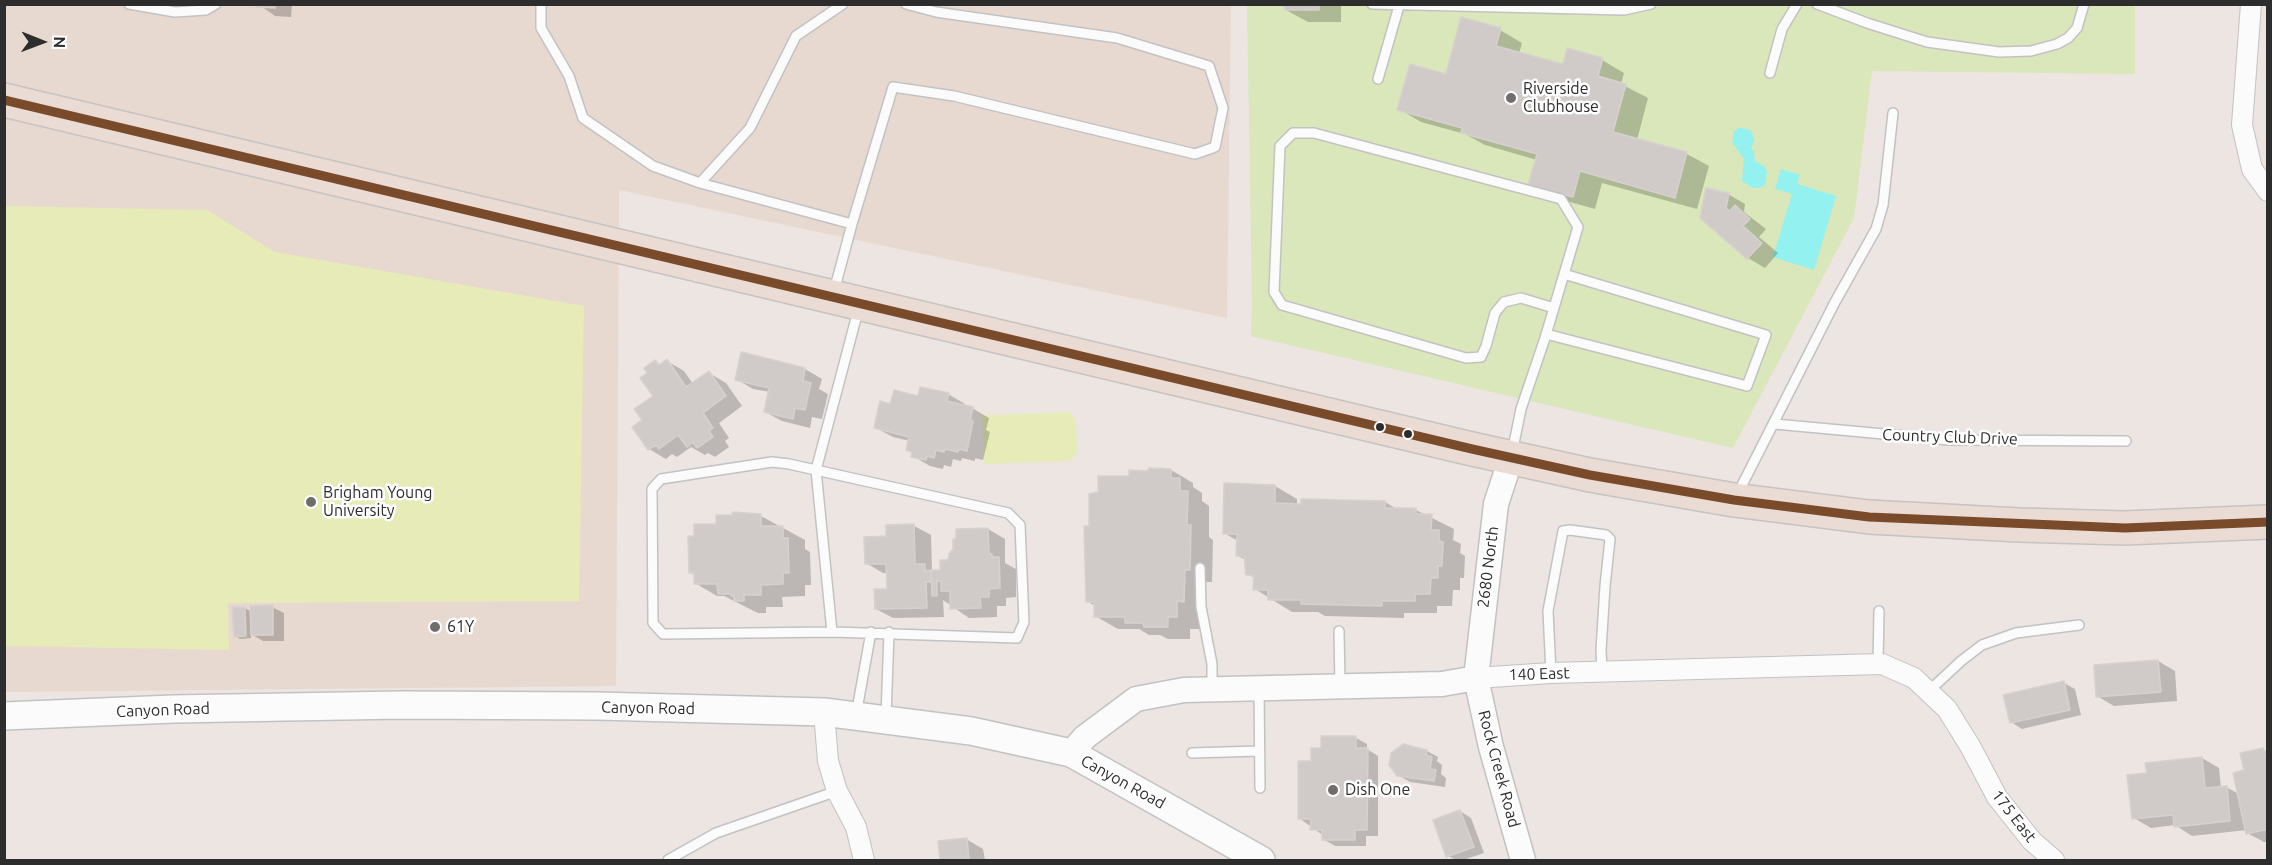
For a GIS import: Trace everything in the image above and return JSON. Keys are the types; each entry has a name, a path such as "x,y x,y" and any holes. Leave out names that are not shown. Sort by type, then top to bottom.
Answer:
{"highway":[{"path":"4,100 1599,477 1734,500 1869,517 2019,525 2183,527 2268,522"}],"main road":[{"name":"Canyon Road","path":"4,716 173,709 401,705 597,706 824,712 971,731 1071,753 1261,861"}],"street":[{"path":"2251,4 2242,125 2252,169 2268,191"},
{"name":"2680 North","path":"1476,678 1496,504 1511,458"},
{"name":"140 East","path":"1071,753 1085,737 1136,699 1184,690 1442,684 1476,678 1551,673 1882,664 1914,678 1947,709 1981,767"},
{"name":"Rock Creek Road","path":"1476,678 1491,747 1523,861"},
{"path":"824,712 828,761 837,791 856,827 864,861"},
{"name":"175 East","path":"1981,767 1997,797 2032,841 2054,861"}],"lane":[{"path":"129,4 175,12 206,10 216,4"},
{"path":"541,4 541,28 569,76 583,118 653,166 700,183 852,224"},
{"path":"700,183 750,128 795,36 843,4"},
{"path":"832,632 816,470 846,299 852,224 893,87 954,96 1195,154 1215,147 1223,108 1209,66 1117,38 936,12 906,4"},
{"path":"1372,4 1624,10 1651,4"},
{"path":"1770,73 1782,29 1797,4"},
{"path":"1816,4 1927,42 1999,52 2031,51 2057,44 2068,38 2077,28 2084,4"},
{"path":"1378,79 1399,6"},
{"path":"1734,500 1775,424 1830,312 1876,229 1883,205 1893,112"},
{"path":"1511,458 1521,409 1546,334 1554,308 1578,227 1561,199 1314,134 1293,133 1280,146 1274,292 1282,305 1466,358 1480,357 1486,346 1495,313 1504,302 1521,298 1554,308"},
{"path":"1546,334 1747,386 1766,334 1564,274"},
{"name":"Country Club Drive","path":"1775,424 1949,440 2126,441"},
{"path":"772,462 1008,513 1020,525 1024,622 1017,638 890,632 832,632 663,634 653,623 652,489 661,479 772,462"},
{"path":"1551,673 1548,611 1563,531 1570,530 1606,535 1611,539 1600,650 1602,672"},
{"path":"1200,567 1201,608 1212,664 1212,689"},
{"path":"1878,664 1880,611"},
{"path":"1929,691 1982,645 2016,633 2079,625"},
{"path":"1339,631 1340,686"},
{"path":"856,716 871,632"},
{"path":"886,720 890,632"},
{"path":"1259,688 1260,788"},
{"path":"1192,753 1259,751"},
{"path":"668,861 716,833 837,791"}],"shaded area":[{"name":"Brigham Young University","path":"4,5 1231,5 1227,318 619,190 616,686 5,692"}],"green space":[{"path":"1247,5 2135,5 2135,74 1872,71 1854,218 1733,448 1251,336"},
{"path":"5,206 207,210 275,252 584,306 579,601 228,603 229,650 5,646"},
{"path":"1069,412 1076,419 1077,452 1070,461 984,464 982,415"}],"water":[{"path":"1739,128 1749,129 1753,135 1754,141 1751,148 1755,161 1765,167 1767,172 1765,185 1759,188 1753,188 1742,181 1744,159 1732,142 1734,131"},
{"path":"1781,169 1800,175 1797,184 1836,196 1814,270 1773,257 1792,194 1775,189"}],"building":[{"path":"256,4 275,4 275,8 256,7"},
{"path":"1284,4 1319,4 1319,10 1285,10"},
{"name":"Riverside Clubhouse","path":"1461,17 1501,28 1496,46 1563,64 1567,48 1603,58 1598,76 1626,84 1613,132 1687,152 1675,198 1580,171 1573,197 1528,185 1537,154 1461,133 1462,128 1397,110 1410,64 1446,74"},
{"path":"1706,188 1729,193 1726,208 1730,211 1735,205 1750,219 1743,226 1762,243 1747,259 1700,218"},
{"path":"741,352 805,368 803,381 811,383 805,410 795,408 793,419 764,412 769,388 735,380"},
{"path":"667,359 686,387 709,371 726,396 703,413 713,428 709,431 713,437 697,448 693,442 687,447 678,435 659,449 656,445 648,450 632,427 642,420 634,409 653,396 640,378 647,373 644,368 655,360 659,365"},
{"path":"920,387 949,393 947,401 973,407 970,420 973,421 967,451 936,450 934,458 927,456 926,460 911,457 912,452 906,450 909,437 874,428 880,401 890,404 894,390 918,396"},
{"path":"1149,468 1171,469 1171,478 1180,478 1180,491 1188,491 1187,525 1191,525 1190,570 1185,570 1184,602 1177,601 1177,617 1168,617 1168,627 1144,627 1143,623 1125,623 1125,617 1094,617 1094,602 1086,602 1084,526 1089,526 1089,494 1098,492 1098,476 1129,476 1129,470 1148,471"},
{"path":"1224,483 1275,485 1275,503 1301,504 1301,499 1385,501 1385,508 1416,508 1416,514 1432,514 1431,530 1439,530 1439,541 1443,542 1442,566 1438,566 1438,578 1431,578 1430,594 1415,594 1415,601 1382,601 1382,606 1301,604 1301,600 1268,600 1268,590 1253,590 1254,575 1246,575 1244,556 1236,556 1237,534 1223,534"},
{"path":"732,512 761,514 761,526 783,526 783,538 788,538 789,573 783,573 783,584 761,585 761,595 744,595 744,601 734,601 734,596 731,594 718,594 717,584 694,584 694,573 689,573 688,536 694,536 694,524 716,524 716,515 733,515"},
{"path":"914,524 915,564 925,564 925,571 931,570 931,582 926,582 927,608 875,609 874,589 887,589 886,564 865,564 864,537 886,536 886,525"},
{"path":"988,528 989,554 992,554 992,557 999,557 1000,588 989,589 989,597 980,597 981,608 950,609 950,591 941,591 941,581 937,581 937,596 932,596 931,570 940,570 940,560 948,560 953,549 953,539 956,539 956,529"},
{"path":"273,605 273,635 251,635 250,606"},
{"path":"232,607 245,607 246,636 234,637"},
{"path":"2158,660 2161,692 2096,697 2094,665"},
{"path":"2064,681 2070,710 2010,723 2003,695"},
{"name":"Dish One","path":"1321,736 1356,736 1356,748 1368,748 1367,830 1355,830 1355,840 1322,840 1322,830 1310,830 1311,819 1298,819 1298,761 1311,761 1311,748 1321,748"},
{"path":"1403,744 1427,750 1426,755 1432,757 1430,769 1436,770 1434,781 1397,776 1389,765 1391,753"},
{"path":"2263,748 2268,762 2268,829 2246,834 2233,773 2244,770 2240,753"},
{"path":"2202,757 2205,788 2227,786 2230,821 2174,827 2173,815 2132,819 2127,775 2147,773 2145,763"},
{"path":"1460,810 1474,847 1446,857 1433,820"},
{"path":"967,838 969,860 940,860 938,841"}],"transit line":[{"path":"4,100 1472,449 1590,475 1734,500 1869,517 2125,528 2268,522"}],"place":[{"name":"Riverside Clubhouse","path":"1511,98"},
{"name":"Brigham Young University","path":"311,502"},
{"name":"61Y","path":"435,627"},
{"name":"Dish One","path":"1333,790"}]}
